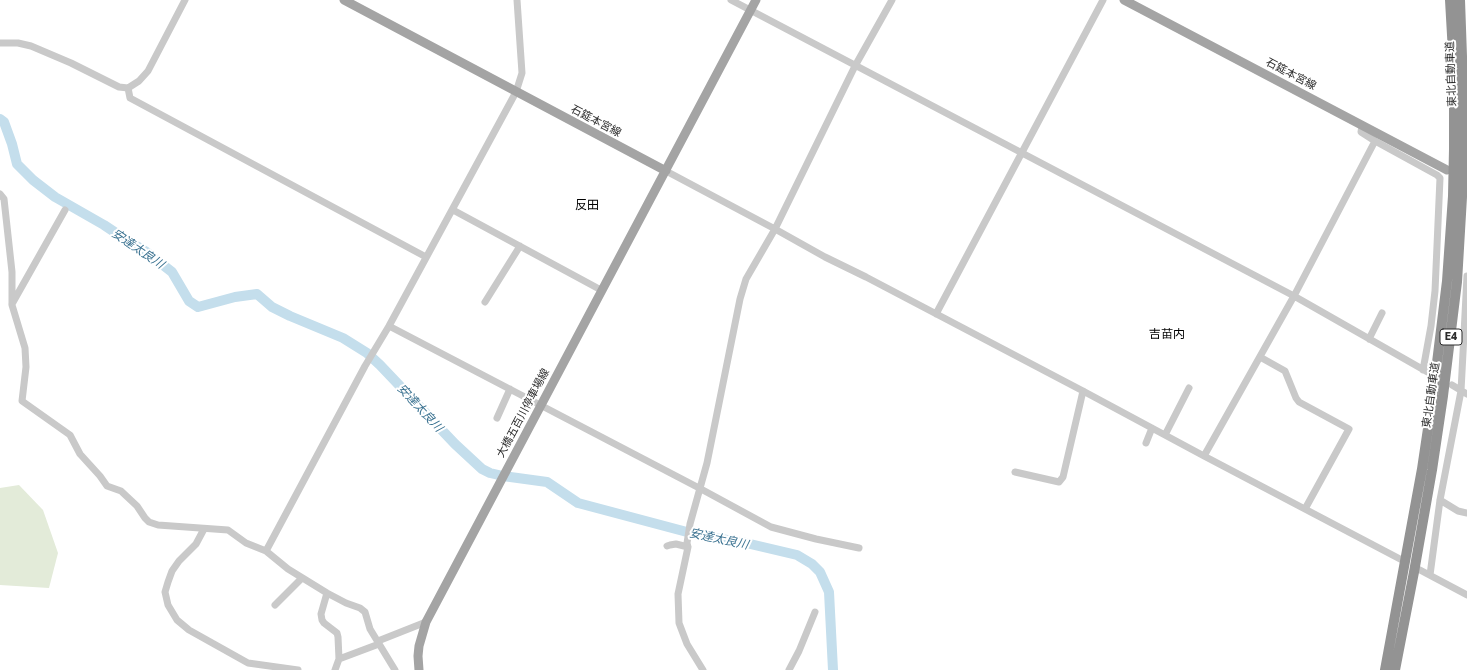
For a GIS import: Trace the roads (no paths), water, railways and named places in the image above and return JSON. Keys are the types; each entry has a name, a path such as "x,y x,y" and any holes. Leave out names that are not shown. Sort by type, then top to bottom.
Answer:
{"highway":[{"name":"東北自動車道","path":"1385,670 1422,470 1447,281 1454,141 1454,70 1450,0"},
{"name":"東北自動車道","path":"1395,670 1432,470 1457,282 1462,197 1464,113 1460,0"}],"main road":[{"name":"石筵本宮線","path":"344,0 666,171"},
{"path":"666,171 756,0"},
{"name":"石筵本宮線","path":"1124,0 1447,170"},
{"name":"大橋五百川停車場線","path":"419,670 419,646 426,622 601,290 666,171"}],"street":[{"path":"0,43 18,42 31,46 71,63 109,82 128,88 139,81 148,71 185,0"},
{"path":"266,551 365,366 389,326 453,210 516,92 522,74 517,0"},
{"path":"731,0 1344,321 1369,339 1431,374"},
{"path":"703,670 687,644 679,623 678,594 690,524 701,489 740,299 746,279 775,228 855,66 892,0"},
{"path":"936,314 1103,0"},
{"path":"128,88 130,98 426,257"},
{"path":"1362,125 1362,132 1375,142 1440,178 1435,291 1432,326 1424,370"},
{"path":"1204,456 1294,296 1375,142"},
{"path":"666,171 775,228 825,257 866,277 1400,559"},
{"path":"0,194 4,200 12,272 12,304 25,348 26,367 22,400 70,435 80,454 107,486 121,491 137,506 149,522 158,525 228,530 246,543 266,551 288,569 327,594 360,608 365,612 370,629 395,670"},
{"path":"12,304 65,210"},
{"path":"453,210 601,290"},
{"path":"485,302 520,246"},
{"path":"1430,575 1440,500 1464,392 1467,276"},
{"path":"1369,339 1382,314"},
{"path":"389,326 771,527 816,539 859,548"},
{"path":"1260,357 1285,371 1299,402 1349,429 1305,509"},
{"path":"1452,385 1464,392"},
{"path":"1165,435 1189,388"},
{"path":"497,418 510,389"},
{"path":"1015,472 1059,482 1063,477 1083,391"},
{"path":"1146,442 1152,428"},
{"path":"1440,500 1458,512 1467,513"},
{"path":"204,528 196,544 179,560 172,571 165,592 172,614 176,620 189,630 248,663 293,670"},
{"path":"667,546 670,544 687,545"},
{"path":"1420,570 1467,595"},
{"path":"274,605 302,578"},
{"path":"327,594 321,614 324,624 337,634 339,659 336,670"},
{"path":"789,670 799,651 815,612"},
{"path":"339,659 426,622"}],"waterway":[{"name":"安達太良川","path":"0,119 4,122 17,164 33,180 55,197 104,225 145,251 172,272 189,301 198,307 235,297 257,294 272,307 343,338 367,353 380,365 455,444 482,469 490,473 503,476 547,482 578,503 702,536 746,543 797,555 812,564 820,572 829,592 833,670"}],"district":[{"name":"反田","path":"587,205"},
{"name":"吉苗内","path":"1167,334"}]}
